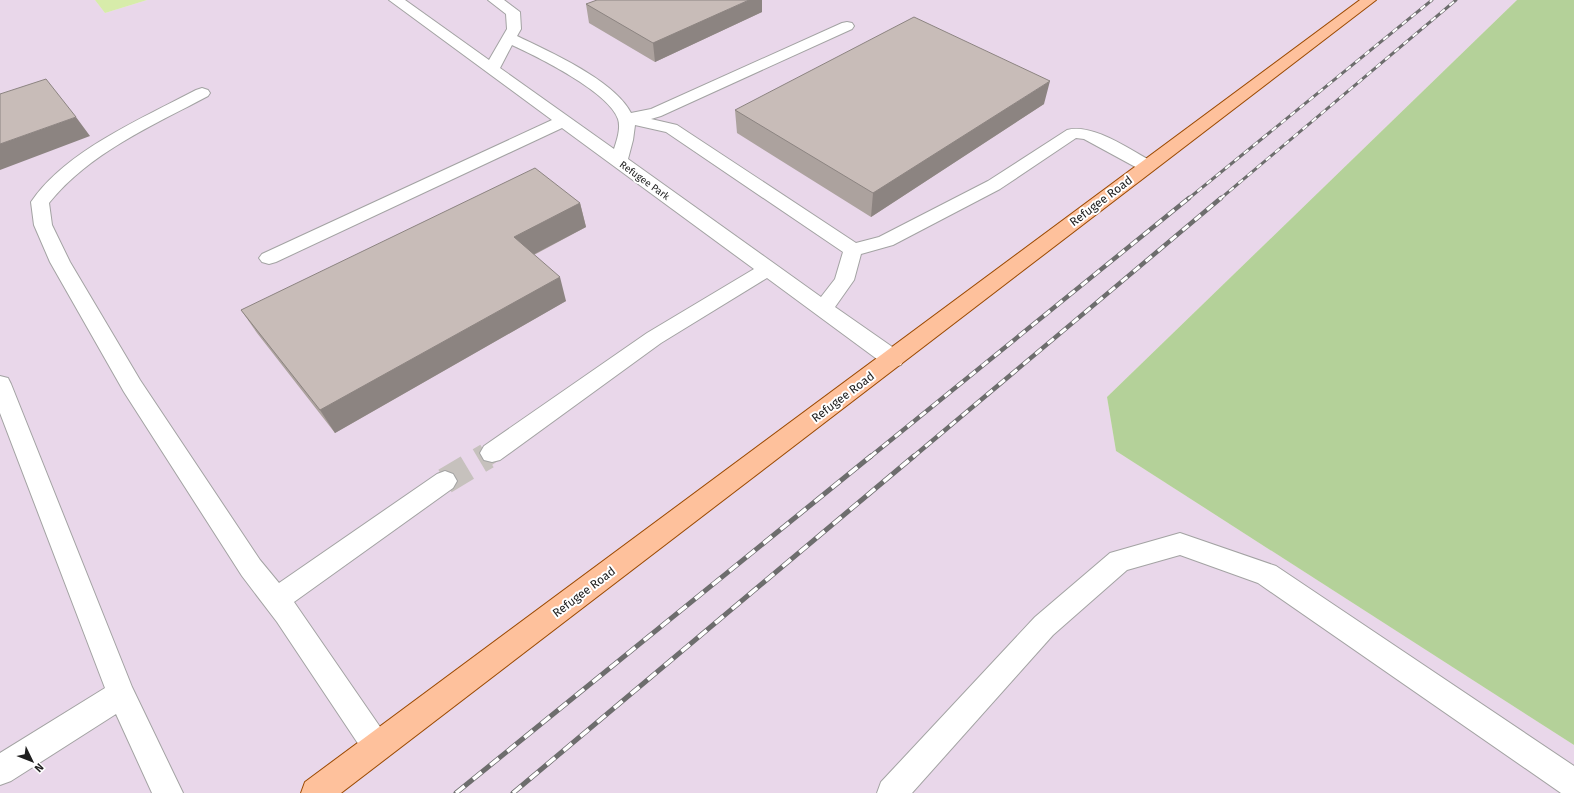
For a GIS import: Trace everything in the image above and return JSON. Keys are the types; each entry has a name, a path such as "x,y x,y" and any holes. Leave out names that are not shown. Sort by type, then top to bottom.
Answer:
{"main road":[{"name":"Refugee Road","path":"316,793 1369,0"}],"street":[{"path":"492,69 514,29 513,12 495,0"},
{"name":"Refugee Park","path":"402,1 563,121 893,359"},
{"path":"626,118 655,112 847,26"},
{"path":"509,38 600,87 619,104 626,118 627,136 619,161"},
{"path":"202,93 116,140 71,169 48,190 40,202 43,225 60,262 132,386 251,568 276,600 377,748"},
{"path":"626,118 671,128 853,250 886,241 994,185 1072,133 1088,134 1147,166"},
{"path":"269,258 563,121"},
{"path":"823,309 844,280 853,250"},
{"path":"492,453 654,338 768,269"},
{"path":"0,384 121,694 168,793"},
{"path":"276,600 445,481"},
{"path":"892,793 1044,626 1119,561 1180,544 1267,574 1574,784"},
{"path":"0,770 121,694"}],"shaded area":[{"path":"0,0 95,0 105,13 147,0 1517,0 1107,397 1116,451 1574,745 1574,793 0,793"}],"green space":[{"path":"95,0 147,0 105,13"},
{"path":"1517,0 1574,0 1574,745 1116,451 1107,397"}],"building":[{"path":"597,0 749,0 653,43 586,4"},
{"path":"914,17 1050,81 873,193 735,110"},
{"path":"46,79 76,117 0,144 0,94"},
{"path":"535,168 580,203 514,237 560,277 320,410 241,310"}],"tunnel":[{"path":"486,457 492,453"},
{"path":"445,481 487,456"}],"railway":[{"path":"1188,199 1432,0"},
{"path":"1220,199 1456,0"},
{"path":"870,457 1189,198"},
{"path":"913,457 1221,198"},
{"path":"456,793 871,456"},
{"path":"513,793 914,456"}]}
